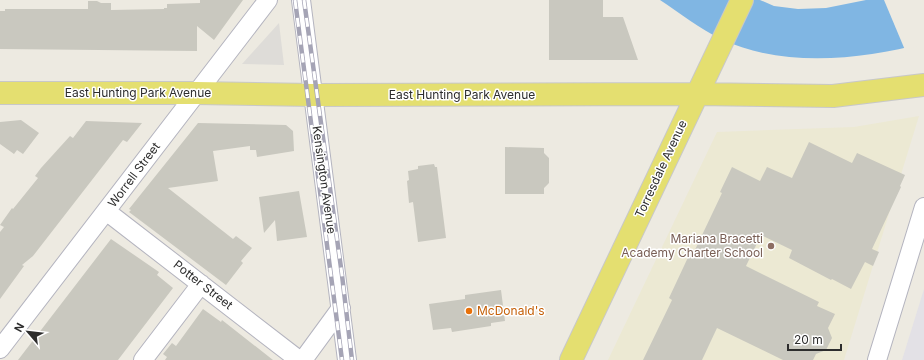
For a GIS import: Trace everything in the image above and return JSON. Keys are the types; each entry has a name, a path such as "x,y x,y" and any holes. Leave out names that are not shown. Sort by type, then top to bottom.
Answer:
{"main road":[{"name":"Torresdale Avenue","path":"571,360 742,0"},
{"name":"East Hunting Park Avenue","path":"0,93 196,92 313,95 697,94 833,96 924,85"}],"street":[{"name":"Worrell Street","path":"0,349 268,0"},
{"name":"Kensington Avenue","path":"302,0 347,360"},
{"path":"877,360 924,207"},
{"name":"Potter Street","path":"106,211 299,360"},
{"path":"143,360 201,284"},
{"path":"303,360 341,308"}],"shaded area":[{"path":"279,23 284,65 242,64"},
{"name":"Mariana Bracetti Academy Charter School","path":"919,116 844,360 608,360 717,132 854,127"},
{"path":"924,289 924,360 902,360"}],"water":[{"path":"660,0 760,0 774,6 798,9 826,8 866,0 924,0 924,43 874,54 848,57 795,57 770,54 745,48 721,39 698,26"}],"pier":[{"path":"884,0 924,0 924,45 905,50"}],"building":[{"path":"200,0 243,0 214,40 197,26 197,51 0,49 0,11 5,11 5,9 88,9 88,1 97,1 101,3 111,3 111,10 164,9 167,8 167,4 200,3"},
{"path":"549,0 603,0 603,17 623,17 638,60 549,60"},
{"path":"21,120 39,133 23,154 17,150 14,154 0,144 0,122"},
{"path":"86,121 142,123 127,142 123,140 33,256 22,265 24,266 0,299 0,232 4,227 0,225 12,208 13,209 38,178 35,176 41,168 70,136 73,138"},
{"path":"198,123 286,125 293,131 294,151 257,157 256,150 250,150 250,146 213,151 218,181 168,188 233,239 236,236 252,248 241,261 243,263 226,285 129,212 131,210 129,209"},
{"path":"809,142 852,163 857,153 905,175 900,186 901,187 872,249 879,252 873,266 865,262 851,289 789,258 792,250 761,235 746,266 819,302 817,306 835,314 828,328 832,338 826,350 816,354 813,360 783,360 717,328 702,360 643,360 672,300 669,298 691,251 694,252 722,193 720,192 732,167 760,181 767,167 792,178"},
{"path":"505,147 544,148 544,153 549,158 549,183 544,188 544,194 505,194"},
{"path":"434,164 435,167 437,167 446,238 418,242 413,202 409,203 407,181 409,180 408,171 418,169 418,166"},
{"path":"299,191 307,237 277,241 275,220 264,233 259,197"},
{"path":"111,239 159,272 157,275 173,288 118,360 18,360"},
{"path":"501,290 505,321 491,323 491,326 452,332 451,328 433,330 429,304 465,299 465,295"},
{"path":"203,309 221,322 222,320 273,360 165,360 167,357 163,354 172,343 176,346"}],"railway":[{"path":"295,0 342,360"},
{"path":"304,0 342,275 352,360"}],"place":[{"name":"Mariana Bracetti Academy Charter School","path":"771,246"},
{"name":"McDonald's","path":"469,311"}]}
